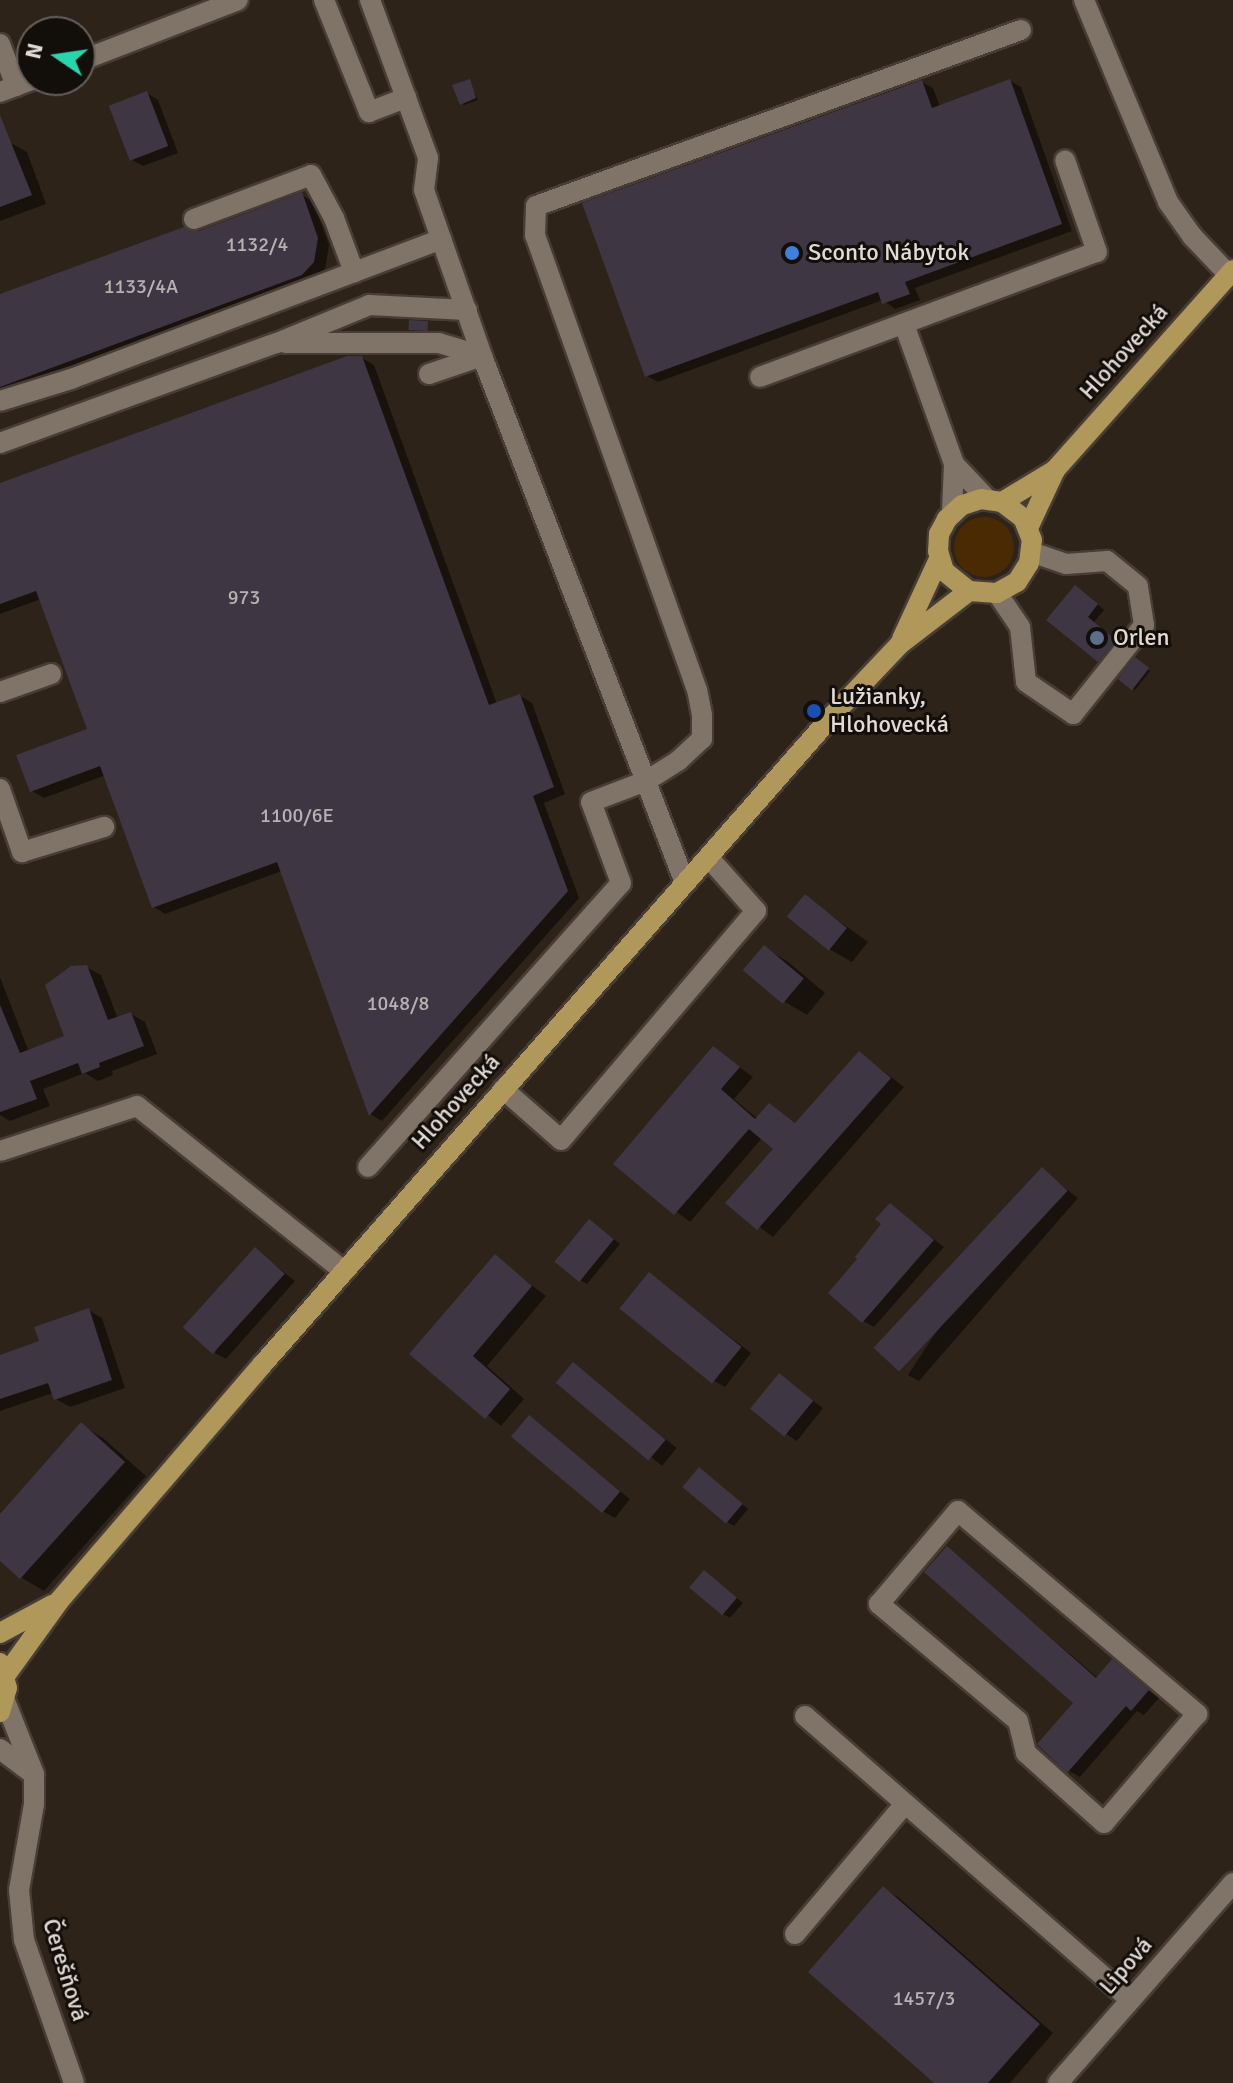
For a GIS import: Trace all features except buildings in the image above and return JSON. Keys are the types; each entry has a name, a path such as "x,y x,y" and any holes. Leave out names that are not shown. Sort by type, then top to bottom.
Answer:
{"main road":[{"name":"Hlohovecká","path":"1028,528 1055,470 1231,272"},
{"name":"Hlohovecká","path":"900,644 939,559 939,534 952,512 968,502 994,501 1055,470"},
{"path":"939,559 948,576 969,591 997,593 1017,582 1032,552 1028,528 1016,510 994,501"},
{"name":"Hlohovecká","path":"3,1669 344,1271 708,857 900,644 969,591"},
{"name":"Hlohovecká","path":"0,1633 59,1601"},
{"path":"3,1669 3,1707"}],"street":[{"path":"96,54 208,6 238,0"},
{"path":"324,0 369,112 406,98"},
{"path":"370,0 428,158 424,190 482,356 685,883"},
{"path":"1084,0 1168,202 1192,236 1231,272"},
{"path":"368,1167 621,883 591,802 646,781 678,761 702,739 702,715 697,690 535,235 536,206 1021,30"},
{"path":"0,44 16,86"},
{"path":"760,377 1097,252 1065,160"},
{"path":"194,219 311,175 334,218 354,272"},
{"path":"0,401 71,379 441,239"},
{"path":"0,443 277,343 369,305 467,310"},
{"path":"904,324 954,464 952,512"},
{"path":"277,343 439,343 482,356"},
{"path":"429,374 482,356"},
{"path":"954,464 994,501"},
{"path":"997,593 1020,627 1026,682 1073,714 1144,625 1138,586 1107,561 1066,564 1032,552"},
{"path":"0,692 51,674"},
{"path":"0,789 22,852 104,827"},
{"path":"503,1089 561,1140 756,911 708,857"},
{"path":"0,1151 137,1106 344,1271"},
{"path":"958,1511 1197,1714 1104,1823 1026,1753 1018,1721 879,1604 958,1511"},
{"name":"Čerešňová","path":"3,1707 34,1774 34,1804 19,1890 24,1940 74,2083"},
{"path":"805,1716 1131,2000"},
{"path":"0,1749 34,1774"},
{"path":"795,1934 905,1804"},
{"name":"Lipová","path":"1058,2083 1233,1883"}],"shaded area":[{"path":"984,517 1005,526 1014,547 1005,568 984,577 963,568 954,547 963,526"}],"place":[{"name":"Sconto Nábytok","path":"792,253"},
{"name":"Orlen","path":"1097,638"},
{"name":"Lužianky, Hlohovecká","path":"814,711"}]}
